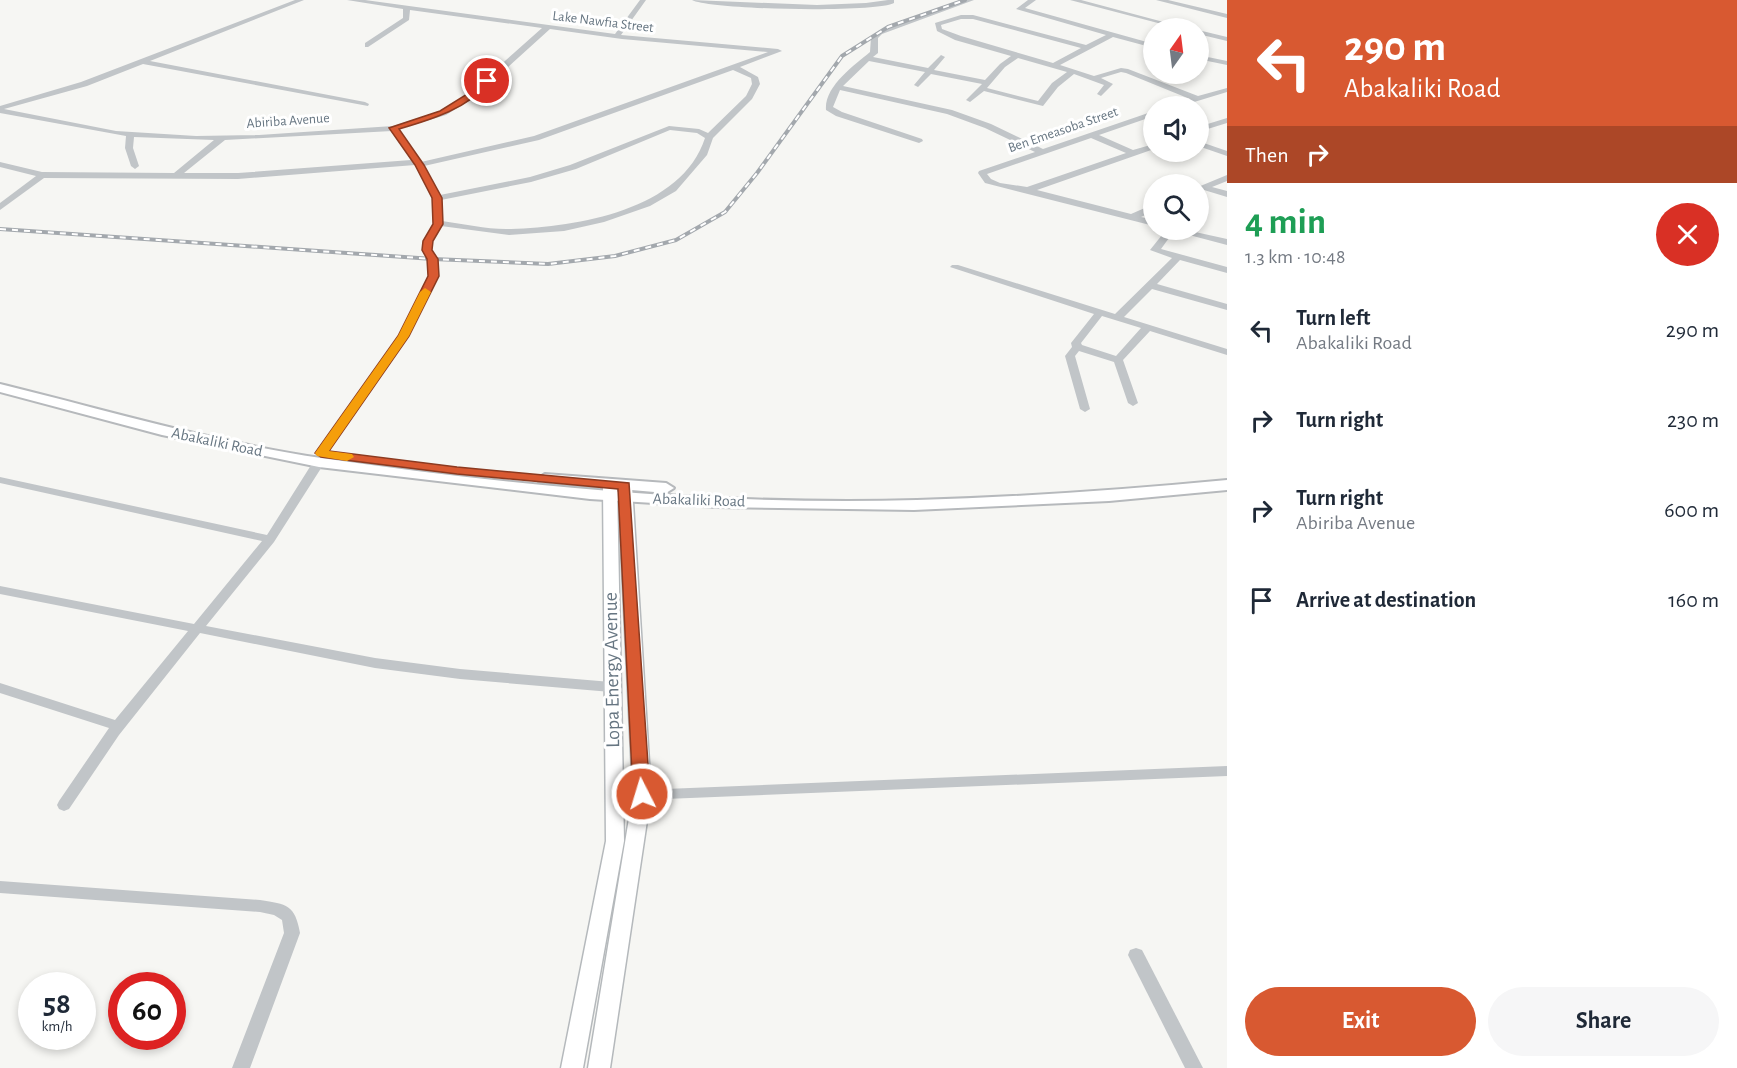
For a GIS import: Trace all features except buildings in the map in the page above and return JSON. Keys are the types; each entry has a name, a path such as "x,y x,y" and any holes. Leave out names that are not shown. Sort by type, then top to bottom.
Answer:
{"highway":[{"name":"Abakaliki Road","path":"0,379 180,426 320,458"},
{"name":"Abakaliki Road","path":"0,388 142,426 320,458 495,485 617,491 895,495 1046,489 1227,475"},
{"name":"Abakaliki Road","path":"617,491 717,502 926,505 1160,493 1227,485"}],"main road":[{"name":"Lopa Energy Avenue","path":"572,1068 615,841 616,796 611,687 617,491"},
{"name":"Lopa Energy Avenue","path":"599,1068 642,794 617,491"}],"street":[{"path":"1,112 145,62 198,38 301,0"},
{"name":"Lake Nawfia Street","path":"350,0 617,36 778,51 734,68"},
{"path":"617,36 643,0"},
{"path":"695,0 755,6 815,8 891,1"},
{"path":"919,141 839,114 829,108 832,95 874,53 874,41 880,33 971,0"},
{"path":"1033,0 1023,2 1019,9 1143,43"},
{"path":"1072,0 1143,18"},
{"path":"1159,0 1227,16"},
{"path":"368,45 407,18 406,9"},
{"path":"1089,48 973,17 961,17 937,24 939,30 958,38 1054,65 1109,84 1101,94"},
{"name":"Abiriba Avenue","path":"1,112 130,134 222,138 394,128 443,113 472,95 548,27"},
{"path":"1054,65 1111,35"},
{"path":"1209,35 1227,39"},
{"path":"970,100 985,86 1000,64 1017,55"},
{"path":"918,85 941,57"},
{"path":"867,58 929,70 1040,104 1055,85 1073,71"},
{"path":"1209,59 1227,63"},
{"path":"145,62 365,104"},
{"path":"0,164 42,175 174,177 238,176 418,163 536,138 734,68 754,77 756,84 748,97 708,137 704,153 673,189 647,204 612,217 564,228 509,232 438,224"},
{"path":"1094,78 1121,70 1128,71 1190,96"},
{"path":"839,87 982,123 1040,151"},
{"path":"1209,96 1227,90"},
{"path":"1215,95 1227,99"},
{"name":"Ben Emeasoba Street","path":"1029,190 988,181 981,172 1143,117"},
{"path":"1209,126 1227,120"},
{"path":"64,805 118,726 270,539 320,458 403,336 433,276 433,259 427,250 428,241 438,224 437,198 418,163 394,128"},
{"path":"437,198 520,182 573,167 669,128 699,131 708,137"},
{"path":"130,134 129,148 135,166"},
{"path":"1090,134 1132,153"},
{"path":"174,177 222,138"},
{"path":"1209,147 1227,154"},
{"path":"1029,190 1143,150"},
{"path":"0,207 42,175"},
{"path":"1209,186 1227,178"},
{"path":"1029,190 1143,221"},
{"path":"1209,190 1227,194"},
{"path":"1131,218 1143,212"},
{"path":"1209,238 1227,242"},
{"path":"1162,240 1155,250 1227,270"},
{"path":"1118,318 1178,257"},
{"path":"955,267 1227,352"},
{"path":"1150,285 1227,307"},
{"path":"1085,409 1070,356 1077,347 1076,343 1100,312"},
{"path":"1118,360 1148,327"},
{"path":"1077,347 1118,360"},
{"path":"1118,360 1133,403"},
{"path":"0,480 270,539"},
{"path":"0,590 375,663 460,674 611,687"},
{"path":"0,688 118,726"},
{"path":"616,796 1227,771"},
{"path":"0,887 278,909 289,917 292,933 241,1068"},
{"path":"1137,955 1194,1068"}],"railway":[{"path":"0,229 433,259 548,264 615,256 676,240 725,212 757,173 842,56 888,27 965,0"}],"slow traffic":[{"path":"347,457 321,453 403,336 425,292"}],"route":[{"path":"487,81 472,95 443,113 394,128 419,165 437,198 438,224 428,241 427,250 433,259 433,276 403,336 321,453 457,471 625,486 642,794"}]}
